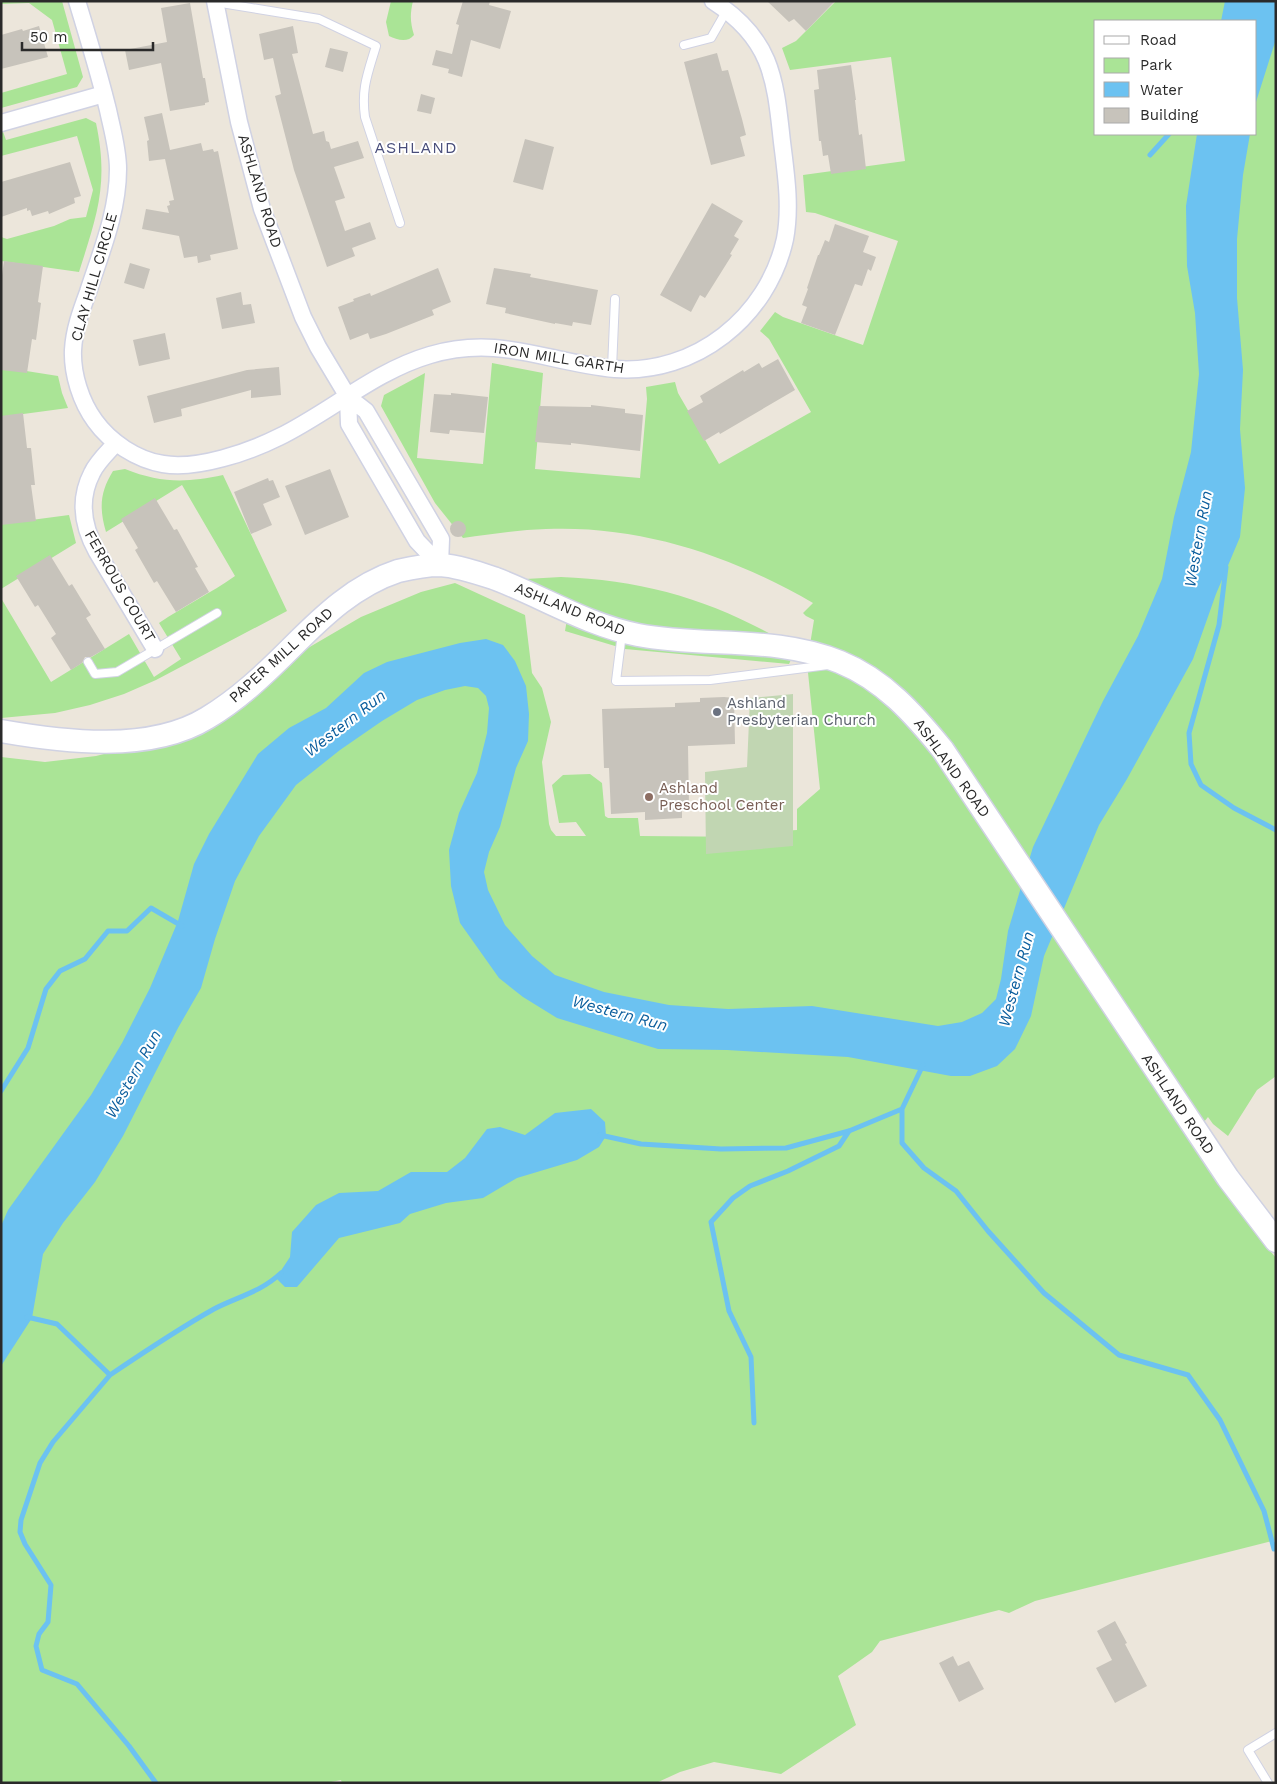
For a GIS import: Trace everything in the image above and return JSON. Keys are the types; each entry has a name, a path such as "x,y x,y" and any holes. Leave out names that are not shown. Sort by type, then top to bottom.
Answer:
{"main road":[{"name":"ASHLAND ROAD","path":"440,565 480,574 622,631 656,637 782,646 805,650 841,662 877,683 896,697 919,720 943,750 1228,1178 1276,1241"},
{"name":"PAPER MILL ROAD","path":"1,731 63,741 122,741 158,736 188,727 206,719 234,699 269,670 319,620 362,586 400,571 440,565"}],"street":[{"name":"CLAY HILL CIRCLE","path":"77,1 104,94 116,143 118,166 117,191 111,222 76,326 73,353 82,399 96,423 116,443 139,457 164,464 187,465 218,460 251,450 281,436 348,397"},
{"name":"ASHLAND ROAD","path":"215,1 239,122 262,209 303,317 318,347 348,397 366,411 441,538 440,565"},
{"name":"IRON MILL GARTH","path":"348,397 390,371 411,361 457,348 482,346 512,349 612,368 643,369 671,363 714,343 737,325 753,308 768,286 778,264 786,236 788,208 778,100 772,72 754,36 727,10 713,1"},
{"path":"1,124 104,94"},
{"name":"ASHLAND ROAD","path":"348,397 349,424 417,541 440,565"},
{"name":"FERROUS COURT","path":"116,443 92,472 85,490 83,507 85,525 97,552 156,650"}],"lane":[{"path":"215,1 319,19 376,46 364,86 365,117 400,223"},
{"path":"684,45 711,38 727,10"},
{"path":"612,368 615,299"},
{"path":"88,662 95,674 116,672 217,613"},
{"path":"622,631 616,681 710,680 794,670 841,662"},
{"path":"1268,1783 1248,1750 1276,1733"}],"green space":[{"path":"1,1 62,1 83,77 77,87 1,108 1,93 67,74 52,20 29,3 1,4"},
{"path":"391,1 413,1 411,18 414,35 412,38 399,40 389,36 386,22"},
{"path":"836,1 1276,1 1276,1076 1257,1090 1228,1136 1213,1124 1208,1117 1190,1139 1253,1230 1276,1258 1276,1540 1035,1601 1009,1613 999,1610 880,1641 872,1652 838,1676 856,1725 781,1774 714,1762 680,1772 656,1783 342,1783 341,1780 326,1783 1,1783 1,757 45,762 96,756 144,744 361,617 421,592 455,583 525,615 532,673 542,688 551,722 542,762 549,824 556,836 586,836 576,822 559,823 552,785 563,775 590,774 602,783 605,816 608,818 638,818 640,836 758,837 766,832 797,830 797,809 820,789 807,663 814,620 803,613 813,603 782,586 718,558 651,538 581,529 546,529 463,538 435,503 381,406 384,395 425,373 417,458 483,464 492,363 543,373 535,469 640,478 647,399 646,387 675,382 678,393 719,464 811,412 769,339 760,331 775,312 783,317 863,345 898,241 815,213 806,212 803,175 905,161 891,57 790,70 782,48 796,41"},
{"path":"86,118 96,123 100,145 101,182 96,216 79,272 1,261 1,237 7,239 54,226 70,219 86,217 93,190 77,136 1,156 1,126 6,140"},
{"path":"1,367 58,376 68,408 1,417"},
{"path":"125,469 150,477 173,480 223,475 287,611 156,680 124,694 90,705 55,713 1,718 1,598 51,682 129,634 154,677 181,659 159,623 235,576 182,485 106,532 102,515 102,500 105,486 113,471"},
{"path":"69,515 76,543 1,589 1,524"},
{"path":"561,577 624,583 683,597 740,619 796,649 789,664 625,649 565,631 569,607 506,580"},
{"path":"793,694 793,846 706,854 705,772 747,767 750,698"}],"water":[{"path":"1225,1 1276,1 1276,39 1257,99 1257,20 1221,20"},
{"name":"Western Run","path":"1197,135 1250,135 1243,175 1237,239 1237,298 1243,370 1240,429 1245,488 1240,537 1216,594 1193,659 1127,779 1099,825 1044,956 1031,1016 1015,1049 997,1066 970,1076 951,1076 848,1057 727,1050 658,1049 557,1018 523,997 499,978 460,923 451,886 449,850 459,813 477,773 487,733 489,708 486,696 478,688 465,686 445,690 417,700 340,750 296,785 259,836 235,881 201,988 178,1028 123,1136 95,1182 63,1223 43,1254 32,1318 1,1366 1,1226 8,1210 91,1095 122,1043 150,988 178,921 194,864 209,834 258,754 289,728 326,708 364,673 387,662 460,643 486,639 503,645 515,661 526,686 529,714 528,741 516,768 500,827 489,852 484,872 488,890 505,925 532,956 555,975 604,992 669,1005 728,1009 812,1006 938,1026 962,1022 982,1013 996,999 1008,931 1033,847 1103,701 1138,636 1162,579 1174,517 1191,452 1199,374 1195,313 1187,266 1186,206"},
{"path":"591,1109 605,1122 606,1136 599,1147 577,1160 517,1178 483,1198 446,1203 410,1214 400,1223 339,1238 297,1287 285,1287 276,1278 290,1257 292,1232 316,1205 339,1193 378,1191 411,1172 447,1172 465,1158 487,1129 500,1127 525,1135 555,1113"}],"building":[{"path":"463,1 490,1 489,5 511,11 500,49 471,40 462,77 448,73 449,69 432,65 436,50 452,54 459,25 456,24"},
{"path":"767,1 835,1 806,31 794,19 789,22"},
{"path":"190,3 209,102 205,103 205,105 170,111 161,63 129,70 125,50 167,42 161,8"},
{"path":"39,26 48,57 1,69 1,35"},
{"path":"293,26 298,53 292,54 313,134 324,131 326,141 329,142 331,149 358,141 364,158 334,167 345,198 335,201 345,231 370,222 376,239 352,248 355,256 327,267 294,170 275,96 281,94 273,58 264,60 259,34"},
{"path":"330,48 348,52 343,72 325,67"},
{"path":"717,53 722,71 728,70 742,119 746,135 740,137 745,156 711,165 684,62"},
{"path":"851,65 859,135 862,134 866,169 831,174 828,155 823,156 821,141 819,141 814,90 819,89 817,70"},
{"path":"421,94 435,98 431,114 417,111"},
{"path":"162,113 170,150 201,143 203,151 213,149 214,152 218,151 238,249 210,255 211,260 198,263 197,256 184,258 179,236 142,229 146,209 169,213 167,206 170,205 169,201 174,200 165,159 149,161 147,141 149,140 144,117"},
{"path":"525,139 554,147 543,190 513,182"},
{"path":"70,162 81,196 74,198 75,203 49,214 48,211 32,216 30,210 27,211 27,208 1,217 1,182"},
{"path":"712,203 743,221 734,236 739,239 730,254 732,255 705,298 700,295 691,312 660,295"},
{"path":"835,224 869,236 863,252 876,257 871,271 868,269 862,286 855,284 835,335 801,323 807,307 802,305 818,255 825,240 829,242"},
{"path":"4,261 43,266 38,302 41,303 36,340 32,339 27,373 1,370 1,282"},
{"path":"130,263 150,269 144,289 124,283"},
{"path":"438,268 451,302 432,310 434,315 386,334 370,339 368,333 350,340 338,307 354,301 353,299 370,293 371,296"},
{"path":"494,268 531,274 530,277 598,290 591,325 573,322 572,326 555,324 505,313 506,308 486,304"},
{"path":"241,292 243,305 251,304 255,323 222,329 216,298"},
{"path":"165,333 170,359 139,366 133,340"},
{"path":"778,359 795,390 720,434 719,432 704,441 687,411 703,402 700,396 743,370 744,372 759,363 762,368"},
{"path":"279,367 281,395 251,398 251,390 181,409 182,416 154,423 147,396 247,370"},
{"path":"451,393 488,397 484,433 450,430 449,434 430,432 434,394 451,395"},
{"path":"591,405 625,409 625,413 643,415 640,451 571,443 571,445 535,442 539,406 591,407"},
{"path":"23,413 27,448 31,448 35,485 31,485 36,521 1,525 1,416"},
{"path":"330,469 349,517 305,535 285,486"},
{"path":"268,478 269,481 273,480 280,497 263,504 272,525 251,534 234,492"},
{"path":"155,498 174,530 177,529 198,567 195,568 209,592 176,612 157,581 154,583 135,550 138,548 121,519"},
{"path":"458,521 464,523 466,529 464,535 458,537 452,535 450,529 452,523"},
{"path":"50,555 69,586 72,584 91,615 86,618 105,649 91,657 85,657 82,663 71,670 51,638 56,634 38,605 35,607 16,576"},
{"path":"700,698 734,698 735,744 688,746 689,807 682,808 682,818 645,820 645,812 611,814 609,768 604,768 602,709 675,707 675,703 700,702"},
{"path":"1115,1621 1147,1686 1115,1703 1096,1668 1112,1660 1097,1631"},
{"path":"953,1656 958,1666 969,1661 984,1689 959,1702 939,1663"}],"waterway":[{"path":"1150,155 1168,135"},
{"path":"1226,567 1219,625 1189,733 1191,764 1201,785 1234,808 1276,830"},
{"path":"1,1091 28,1048 46,989 60,971 85,959 108,931 127,931 151,908 182,926"},
{"path":"600,1135 641,1144 721,1149 786,1148 849,1131 902,1109 923,1065"},
{"path":"902,1109 902,1143 924,1168 956,1191 988,1231 1044,1293 1119,1355 1188,1375 1220,1420 1264,1511 1274,1549"},
{"path":"754,1423 751,1357 729,1311 711,1222 733,1198 750,1186 788,1171 839,1146 849,1131"},
{"path":"110,1375 187,1325 214,1309 257,1290 281,1273"},
{"path":"27,1317 57,1324 110,1375 53,1442 40,1463 21,1520 20,1532 25,1544 51,1585 48,1622 39,1634 36,1646 42,1670 77,1684 129,1746 156,1783"}],"place":[{"name":"Ashland Presbyterian Church","path":"717,712"},
{"name":"Ashland Preschool Center","path":"649,797"}],"district":[{"name":"ASHLAND","path":"416,147"}]}
